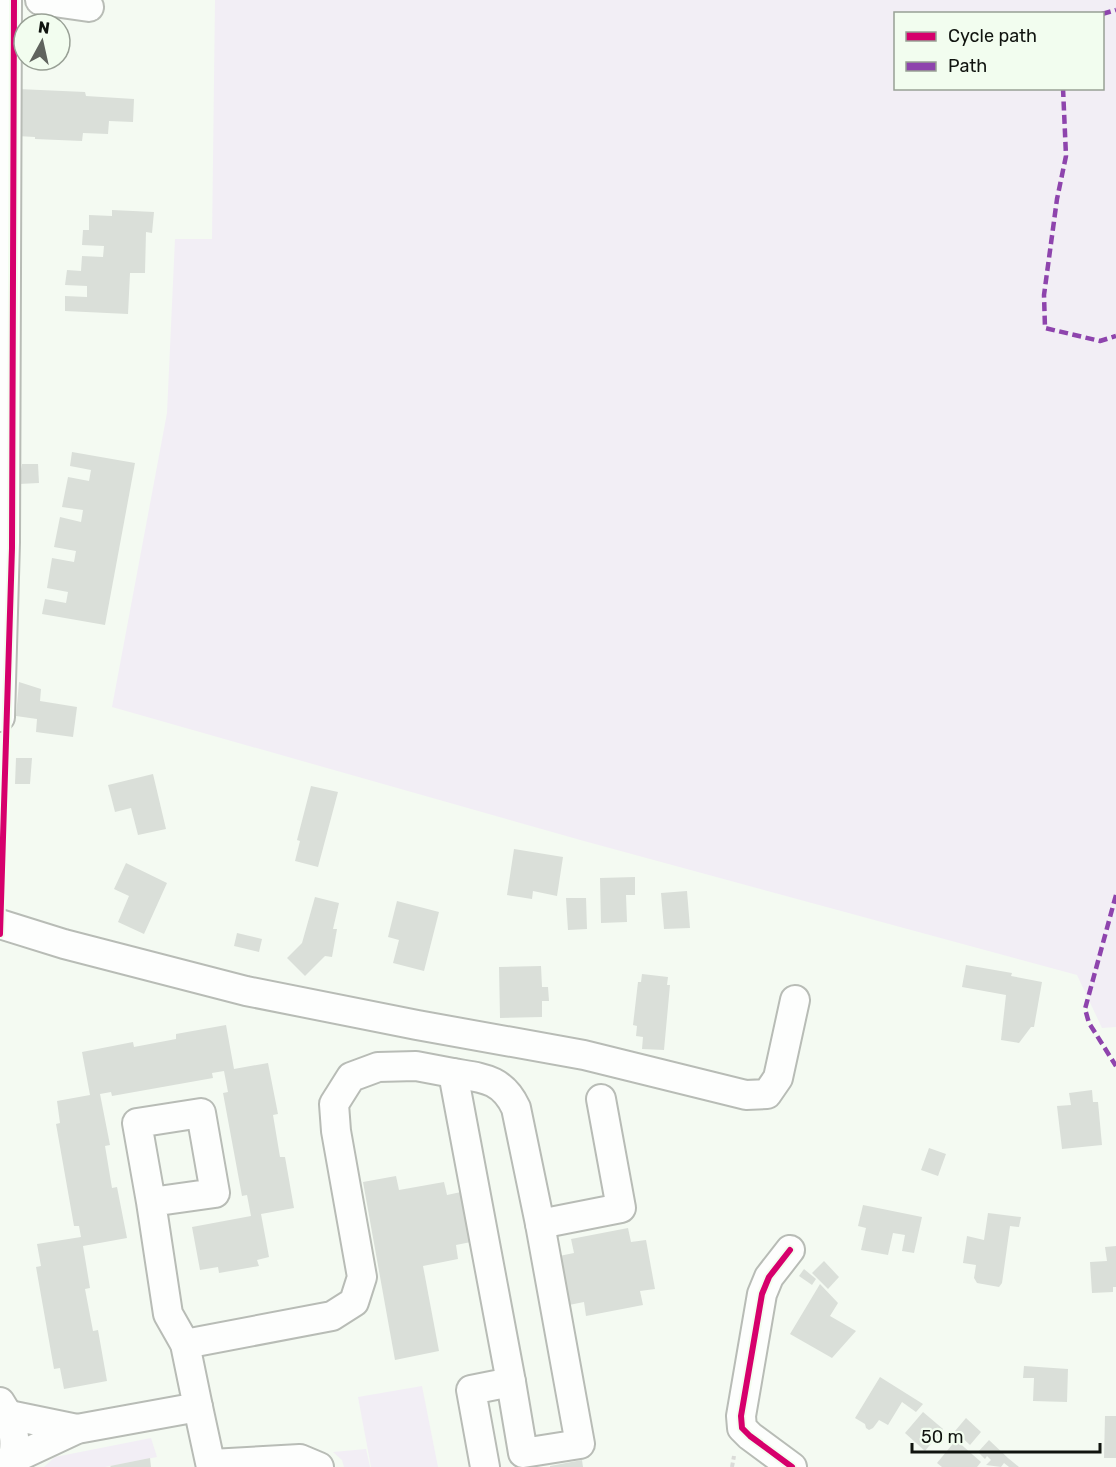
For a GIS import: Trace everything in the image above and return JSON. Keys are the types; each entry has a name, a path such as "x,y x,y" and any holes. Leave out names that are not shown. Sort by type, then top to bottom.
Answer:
{"street":[{"path":"0,717 5,530 7,0"},
{"path":"40,0 89,7"},
{"path":"0,924 64,944 246,991 584,1055 746,1095 767,1094 778,1078 795,1000"},
{"path":"185,1344 332,1316 354,1302 363,1277 336,1131 334,1104 351,1077 378,1067 416,1066 487,1078 509,1092 516,1108 540,1224 580,1444 523,1454 453,1073"},
{"path":"540,1224 621,1208 601,1099"},
{"path":"151,1202 168,1314 185,1344 211,1465 300,1459 319,1467"},
{"path":"790,1250 769,1277 762,1294 741,1416 742,1428 792,1467"},
{"path":"485,1467 471,1390 511,1382"},
{"path":"11,1463 77,1429 198,1407"},
{"path":"5,1408 77,1429"},
{"path":"5,1408 15,1435 11,1463"}],"shaded area":[{"path":"215,0 1116,0 1116,1027 1102,1028 1077,975 584,841 112,707 167,413 175,239 212,239"},
{"path":"422,1386 438,1467 371,1467 358,1397"},
{"path":"151,1438 157,1457 105,1467 44,1467 55,1457"},
{"path":"366,1449 370,1467 344,1467 342,1460 333,1452"}],"building":[{"path":"18,89 85,92 86,96 134,99 133,122 109,121 108,134 83,133 82,141 17,136"},
{"path":"112,210 154,212 152,233 146,232 145,273 130,273 128,314 65,311 65,296 87,297 87,286 65,285 67,270 81,271 82,256 103,257 104,246 82,245 83,230 89,230 89,215 112,216"},
{"path":"72,452 135,463 105,625 42,614 45,599 66,603 68,592 47,588 52,558 74,562 76,551 54,547 60,517 81,522 83,510 62,507 68,477 89,481 91,470 70,466"},
{"path":"22,464 38,464 39,483 19,484"},
{"path":"19,682 41,689 40,701 77,707 73,737 36,732 37,719 16,716"},
{"path":"16,758 32,758 30,784 15,784"},
{"path":"153,774 166,829 138,835 131,808 115,812 108,785"},
{"path":"311,786 338,792 318,867 295,861 300,841 297,840"},
{"path":"514,849 563,857 557,896 533,891 532,899 507,895"},
{"path":"126,863 167,883 144,934 118,922 129,896 114,889"},
{"path":"635,877 635,895 626,895 627,922 601,923 600,878"},
{"path":"687,891 690,928 664,929 661,893"},
{"path":"315,897 339,903 333,929 337,929 332,957 325,956 305,976 287,958 302,943"},
{"path":"566,898 586,898 587,929 568,930"},
{"path":"397,901 439,912 424,971 393,963 399,940 388,937"},
{"path":"237,933 262,939 259,952 234,946"},
{"path":"966,965 1012,973 1011,976 1042,982 1034,1027 1031,1027 1019,1043 1001,1040 1006,995 962,987"},
{"path":"541,966 542,987 548,987 549,1001 542,1001 542,1017 500,1018 499,967"},
{"path":"642,974 668,977 667,985 670,985 664,1050 642,1049 643,1037 636,1036 637,1026 633,1025 638,982 641,982"},
{"path":"226,1025 234,1069 268,1063 278,1114 273,1115 280,1157 285,1157 294,1208 261,1214 269,1257 257,1260 259,1266 219,1273 218,1267 200,1270 192,1227 251,1216 247,1195 242,1196 223,1093 228,1092 224,1071 212,1073 213,1078 112,1096 111,1092 100,1094 110,1145 105,1146 112,1188 117,1187 127,1238 83,1246 90,1288 85,1289 93,1331 98,1330 107,1381 64,1389 60,1368 54,1369 36,1267 41,1266 37,1244 81,1237 79,1226 74,1226 56,1124 60,1123 57,1101 90,1095 82,1052 133,1042 134,1047 176,1039 176,1034"},
{"path":"1092,1090 1093,1102 1098,1102 1102,1145 1062,1149 1057,1106 1071,1105 1069,1093"},
{"path":"929,1148 946,1154 938,1176 921,1170"},
{"path":"396,1176 399,1190 444,1182 447,1195 461,1192 471,1242 456,1245 458,1259 423,1266 439,1351 395,1360 363,1182"},
{"path":"863,1205 922,1217 914,1253 902,1251 905,1235 893,1233 888,1255 861,1250 866,1228 858,1226"},
{"path":"988,1213 1021,1217 1019,1227 1010,1226 1002,1283 999,1287 977,1283 974,1278 976,1265 963,1263 967,1236 984,1240"},
{"path":"628,1228 631,1242 646,1240 655,1289 640,1291 643,1305 586,1316 584,1302 569,1305 559,1256 574,1253 571,1239"},
{"path":"1116,1246 1116,1287 1113,1287 1113,1292 1092,1293 1090,1262 1107,1261 1105,1247"},
{"path":"824,1261 839,1277 828,1289 812,1273"},
{"path":"804,1269 816,1279 812,1285 799,1276"},
{"path":"820,1284 838,1303 830,1316 856,1331 832,1358 790,1334"},
{"path":"1024,1366 1068,1369 1067,1402 1033,1401 1034,1378 1023,1378"},
{"path":"880,1377 923,1404 916,1412 902,1402 888,1425 879,1420 869,1430 865,1424 855,1418"},
{"path":"923,1412 943,1429 925,1451 905,1433"},
{"path":"1105,1416 1116,1416 1116,1458 1104,1458"},
{"path":"966,1418 981,1432 970,1445 955,1431"},
{"path":"956,1440 981,1462 977,1467 942,1467 937,1463"},
{"path":"989,1440 1019,1467 1009,1467 1004,1463 1001,1467 986,1465 991,1460 987,1456 985,1459 978,1452"},
{"path":"150,1458 151,1467 110,1466"},
{"path":"582,1460 583,1467 550,1467 550,1466"}],"marked path":[{"path":"1104,13 1116,10"},
{"path":"1063,90 1066,156 1057,199 1044,295 1045,328 1100,341 1116,336"},
{"path":"1116,895 1085,1009 1089,1023 1116,1066"}],"cycle path":[{"path":"0,934 12,548 14,0"},
{"path":"790,1250 769,1277 762,1294 741,1416 742,1428 792,1467"}]}
